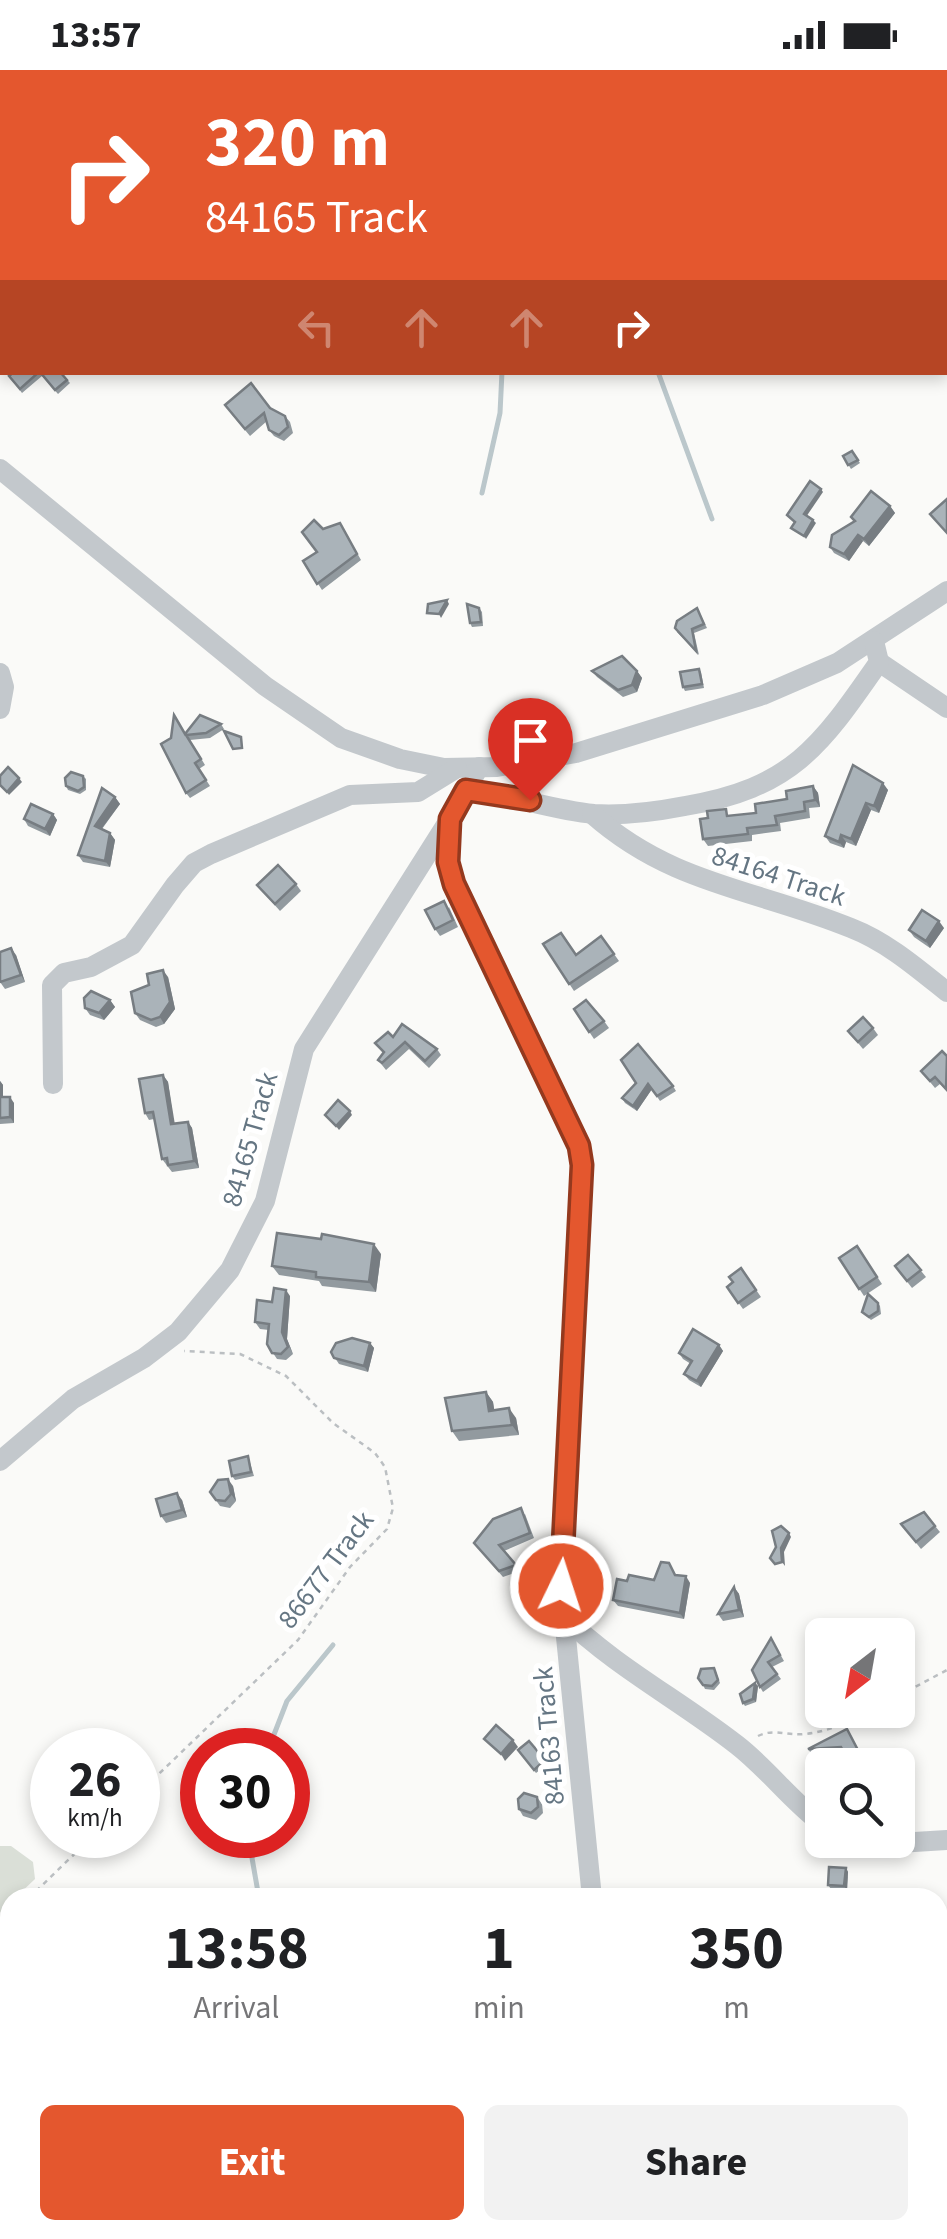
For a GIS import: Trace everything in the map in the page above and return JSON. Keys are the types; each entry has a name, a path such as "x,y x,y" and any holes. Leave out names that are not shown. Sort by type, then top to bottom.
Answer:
{"street":[{"path":"4,482 265,686 341,738 400,759 468,768 576,753 680,723 877,652"},
{"path":"466,790 592,814 640,814 759,788 808,755 877,652 947,590"},
{"path":"877,652 947,708"},
{"path":"0,673 4,687 0,709"},
{"path":"53,1084 52,985 64,973 91,967 132,945 194,863 350,795 418,792 468,768"},
{"name":"84163 Track","path":"468,768 466,790 450,819 448,862 454,884 579,1146 582,1165 562,1615 575,1695 591,1888"},
{"name":"84164 Track","path":"592,814 655,861 853,928 906,959 947,992"},
{"name":"84165 Track","path":"0,1461 73,1399 144,1358 178,1332 230,1270 265,1200 304,1048 450,819"},
{"path":"562,1615 610,1659 739,1746 805,1811"},
{"path":"915,1842 947,1840"}],"path":[{"name":"86677 Track","path":"160,1773 298,1640 350,1567 388,1529 393,1508 385,1467 375,1454 333,1423 286,1376 240,1354 198,1349 180,1352"},
{"path":"915,1687 947,1670"},
{"path":"739,1746 770,1730 800,1735 833,1728"},
{"path":"39,1888 70,1858"}],"shaded area":[{"path":"0,1846 11,1846 33,1862 35,1879 26,1888 0,1888"}],"building":[{"path":"10,375 36,375 20,389"},
{"path":"42,375 63,375 67,380 55,390"},
{"path":"251,383 270,408 285,416 288,427 279,435 269,430 264,413 245,429 225,405"},
{"path":"852,451 858,460 848,465 843,456"},
{"path":"810,481 821,489 804,514 813,520 804,536 791,528 795,522 787,515"},
{"path":"871,491 890,506 864,539 858,535 844,554 830,547 832,535 855,521 851,517"},
{"path":"947,499 947,533 930,514"},
{"path":"314,520 323,529 340,523 357,554 317,584 303,561 317,552 302,532"},
{"path":"447,600 439,614 427,613 428,604"},
{"path":"467,604 479,608 481,622 470,623"},
{"path":"697,608 704,624 692,629 696,651 675,628 677,621"},
{"path":"622,656 637,671 632,685 618,690 592,671"},
{"path":"699,669 702,684 683,687 680,672"},
{"path":"174,715 185,734 200,715 221,724 206,733 186,735 201,759 195,763 206,780 186,793 161,744 171,738"},
{"path":"224,731 241,737 242,748 233,749"},
{"path":"853,765 883,783 874,806 866,803 851,839 841,835 839,842 825,836"},
{"path":"8,767 19,778 7,792 0,785 0,776"},
{"path":"71,772 83,776 84,787 78,791 66,786 65,778"},
{"path":"813,786 815,800 804,802 805,811 775,816 777,825 747,828 748,834 703,839 700,819 708,818 707,811 726,809 727,816 756,813 755,804 787,799 786,791"},
{"path":"102,788 115,797 95,826 110,833 105,861 78,855"},
{"path":"31,804 53,814 45,829 24,819"},
{"path":"278,865 296,884 275,904 257,885"},
{"path":"444,901 453,920 435,929 425,910"},
{"path":"922,910 939,921 926,941 909,930"},
{"path":"561,933 576,955 601,936 614,954 569,984 543,944"},
{"path":"11,948 21,975 0,982 0,952"},
{"path":"163,970 170,1002 160,1017 151,1020 135,1013 131,992 149,985 147,974"},
{"path":"91,991 110,1000 99,1013 85,1008 84,998"},
{"path":"586,1000 604,1021 589,1032 574,1009"},
{"path":"863,1017 873,1028 858,1042 848,1031"},
{"path":"402,1024 437,1049 425,1061 405,1042 382,1063 378,1060 384,1052 375,1043 388,1032 393,1037"},
{"path":"638,1044 673,1086 657,1096 648,1084 633,1106 622,1098 636,1083 621,1060"},
{"path":"942,1051 947,1056 946,1089 935,1077 930,1081 921,1071"},
{"path":"163,1075 171,1124 188,1122 194,1161 168,1165 167,1158 162,1159 153,1112 145,1113 139,1079"},
{"path":"0,1097 10,1097 10,1117 0,1118"},
{"path":"338,1100 350,1111 336,1126 325,1115"},
{"path":"277,1233 321,1239 322,1234 374,1244 369,1282 316,1277 316,1272 272,1266"},
{"path":"857,1246 877,1277 859,1289 839,1258"},
{"path":"908,1255 921,1270 907,1281 895,1266"},
{"path":"741,1268 756,1290 738,1303 727,1287 733,1282 729,1277"},
{"path":"274,1288 286,1290 282,1332 288,1347 281,1354 272,1353 267,1344 269,1324 255,1322 257,1300 272,1302"},
{"path":"868,1294 878,1303 878,1311 869,1317 862,1312"},
{"path":"693,1329 719,1345 697,1381 684,1374 692,1361 679,1353"},
{"path":"352,1338 370,1343 364,1366 334,1358 331,1352 336,1343"},
{"path":"486,1392 489,1411 509,1408 512,1425 452,1431 445,1398"},
{"path":"248,1456 251,1472 232,1476 229,1461"},
{"path":"228,1479 231,1494 225,1501 216,1500 210,1492 218,1480"},
{"path":"177,1493 182,1510 161,1516 156,1499"},
{"path":"521,1508 530,1533 499,1545 516,1565 499,1571 474,1543 493,1519"},
{"path":"924,1512 935,1526 916,1542 901,1524"},
{"path":"781,1526 789,1533 781,1548 782,1562 775,1564 770,1558 776,1547 772,1531"},
{"path":"661,1562 669,1563 675,1575 686,1576 680,1613 613,1600 617,1579 627,1581 629,1575 654,1580"},
{"path":"734,1587 739,1610 718,1614"},
{"path":"771,1638 780,1655 768,1662 777,1674 760,1687 752,1670"},
{"path":"714,1668 718,1680 712,1686 703,1685 698,1678 701,1669"},
{"path":"755,1683 753,1699 743,1703 740,1694"},
{"path":"496,1725 513,1740 501,1754 484,1739"},
{"path":"847,1729 857,1748 841,1747 810,1748"},
{"path":"529,1741 545,1760 534,1770 518,1750"},
{"path":"524,1793 537,1797 538,1807 531,1813 519,1809 518,1799"},
{"path":"829,1867 846,1868 844,1886 828,1885"}],"waterway":[{"path":"482,493 500,413 502,375"},
{"path":"659,375 712,519"},
{"path":"277,1728 287,1701 333,1645"},
{"path":"252,1858 257,1888"}],"route":[{"path":"530,800 466,790 450,819 448,862 468,916 579,1146 582,1165 578,1314 561,1586"}]}
